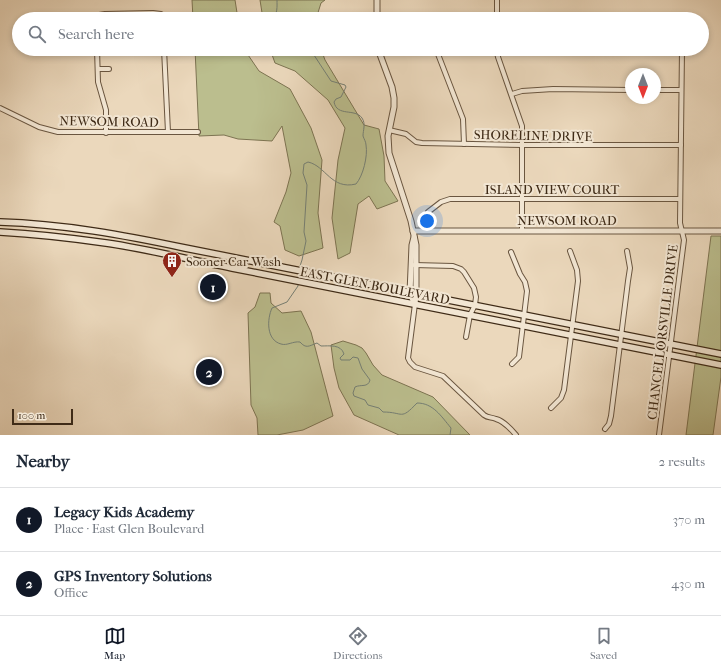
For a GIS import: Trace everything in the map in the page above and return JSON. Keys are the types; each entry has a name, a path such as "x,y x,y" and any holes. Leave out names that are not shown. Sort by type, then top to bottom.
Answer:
{"main road":[{"name":"EAST GLEN BOULEVARD","path":"0,222 48,225 136,237 284,268 721,354"},
{"name":"EAST GLEN BOULEVARD","path":"0,232 107,243 721,364"},
{"path":"183,258 185,248"}],"street":[{"path":"377,0 377,12"},
{"path":"497,0 497,12"},
{"path":"97,56 98,82 106,110 106,133"},
{"path":"164,56 168,132"},
{"path":"381,56 392,87 394,98 394,107 389,130 389,153 416,245 413,293 415,304 408,358 415,367 443,376 484,416 497,419 506,425 516,435"},
{"path":"439,56 463,118 464,144"},
{"path":"498,56 522,126 522,231"},
{"name":"CHANCELLORSVILLE DRIVE","path":"659,435 683,249 683,231 680,223 682,56"},
{"path":"98,69 109,69"},
{"path":"512,94 522,91 545,90 625,90"},
{"path":"661,90 681,90"},
{"name":"NEWSOM ROAD","path":"0,108 39,127 58,132 198,132"},
{"name":"SHORELINE DRIVE","path":"389,130 406,134 419,143 523,145 681,145"},
{"name":"ISLAND VIEW COURT","path":"428,212 441,202 450,200 680,199"},
{"name":"NEWSOM ROAD","path":"414,234 522,231 721,231"},
{"path":"550,408 561,398 564,390 578,275 570,251"},
{"path":"604,429 609,424 611,416 622,334 630,268 627,251"},
{"path":"511,252 526,286 519,357 512,364"},
{"path":"414,266 453,266 461,269 475,291 475,305 470,315 466,337"}],"green space":[{"path":"192,0 235,0 237,12 193,12"},
{"path":"260,0 325,0 321,3 318,12 262,12"},
{"path":"195,56 249,56 259,71 290,89 311,128 322,160 318,213 323,248 299,256 285,250 280,226 274,222 286,192 291,173 282,126 272,141 238,139 224,135 199,136"},
{"path":"272,56 324,56 364,125 379,129 384,156 385,181 398,201 377,209 369,196 358,204 350,253 338,259 332,218 338,160 345,128 328,100 295,71 275,63"},
{"path":"711,236 721,236 721,377 713,435 686,435"},
{"path":"260,293 270,293 271,303 282,313 301,311 311,332 333,416 303,430 277,435 258,435 257,418 251,405 248,313 255,307"},
{"path":"343,341 362,348 373,365 382,375 433,397 470,435 399,435 354,415 339,388 334,368 331,345"}],"waterway":[{"path":"276,12 277,0"},
{"path":"299,269 306,241 304,232 307,185 303,173 304,164 308,162 314,164 335,181 340,184 347,185 356,184 363,171 366,160 366,144 363,136 364,122 359,115 342,111 336,107 334,102 336,99 341,97 346,87 345,85 331,81 315,56"},
{"path":"298,279 299,272"},
{"path":"298,284 287,302 272,308 270,313 270,334 276,342 281,344 300,342 306,346 317,343 321,346 338,347 344,354 340,358 341,360 350,360 353,357 358,358 362,369 370,380 366,385 355,387 353,393 354,396 365,400 368,405 379,408 383,412 404,414 417,403 428,405 436,411 451,428 450,435"}],"place":[{"name":"Sooner Car Wash","path":"172,278"},
{"name":"Legacy Kids Academy","path":"213,287"},
{"name":"GPS Inventory Solutions","path":"209,372"}]}
